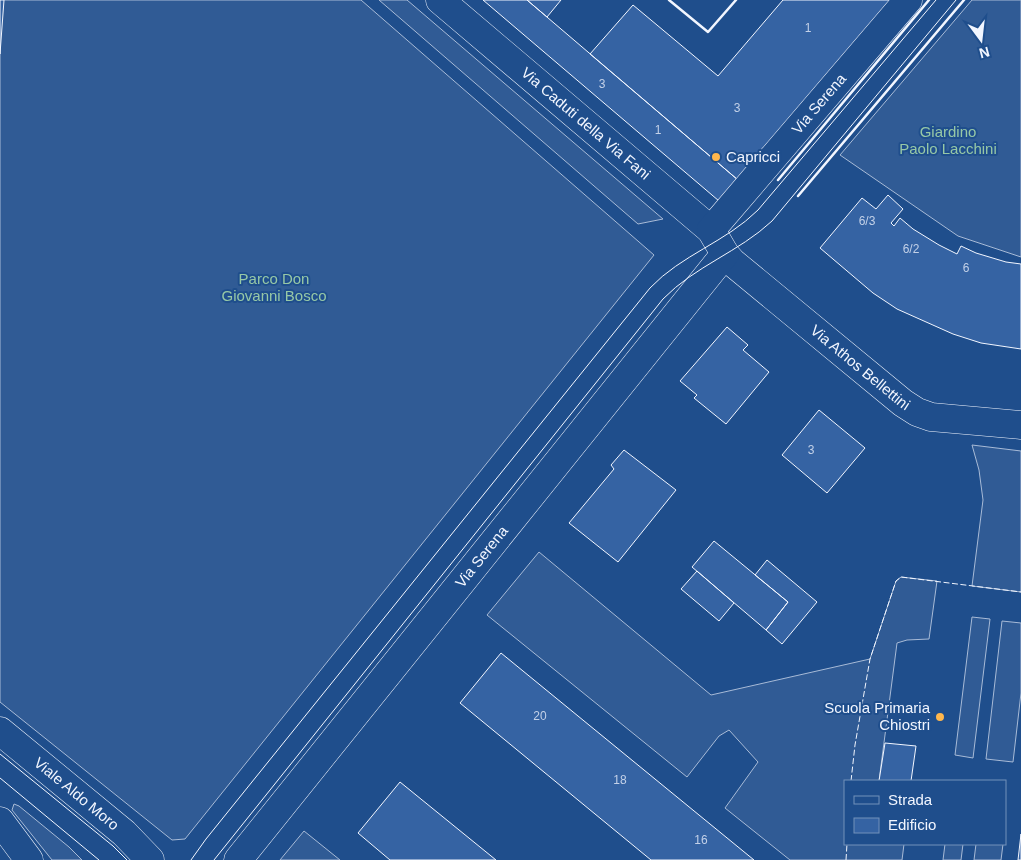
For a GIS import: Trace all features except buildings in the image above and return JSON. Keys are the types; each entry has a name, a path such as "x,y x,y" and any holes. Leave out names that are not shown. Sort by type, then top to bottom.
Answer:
{"street":[{"name":"Via Caduti della Via Fani","path":"440,0 710,230 725,254"},
{"name":"Via Serena","path":"710,230 908,0"},
{"name":"Via Serena","path":"238,860 725,254"},
{"name":"Via Athos Bellettini","path":"725,254 732,262 903,404 931,417 1021,425"},
{"name":"Viale Aldo Moro","path":"0,731 124,833 150,860"},
{"path":"0,821 30,860"}],"shaded area":[{"name":"Parco Don Giovanni Bosco","path":"0,0 361,0 654,255 185,839 172,840 0,702"},
{"path":"379,0 407,0 663,219 638,224"},
{"name":"Giardino Paolo Lacchini","path":"972,0 1021,0 1021,257 958,236 840,155"},
{"path":"972,445 1021,451 1021,592 972,586 983,500 979,470"},
{"path":"539,552 711,695 870,659 896,581 901,577 937,581 929,639 907,640 897,643 879,780 844,780 844,845 904,845 902,860 790,860 725,808 758,762 729,730 719,736 687,777 487,615"},
{"path":"972,617 990,619 973,758 955,755"},
{"path":"1002,621 1021,623 1021,693 1013,762 986,759"},
{"path":"14,804 19,806 69,847 82,860 52,860 12,810"},
{"path":"304,831 340,860 280,860"},
{"path":"945,845 963,845 961,860 943,860"},
{"path":"976,845 1003,845 1001,860 974,860"}],"tram line":[{"path":"191,860 650,288 675,266 732,231 758,210 936,0"},
{"path":"214,860 663,299 689,277 746,242 772,221 956,0"},
{"path":"0,754 113,846 127,860"},
{"path":"0,778 99,860"}],"fence":[{"path":"851,780 855,745 870,659 896,581 901,577 1021,592"},
{"path":"846,860 847,845"}],"wall":[{"path":"669,0 708,32 736,0"},
{"path":"778,180 929,0"},
{"path":"798,196 964,0"}],"place":[{"name":"Capricci","path":"716,157"},
{"name":"Scuola Primaria Chiostri","path":"940,717"}]}
